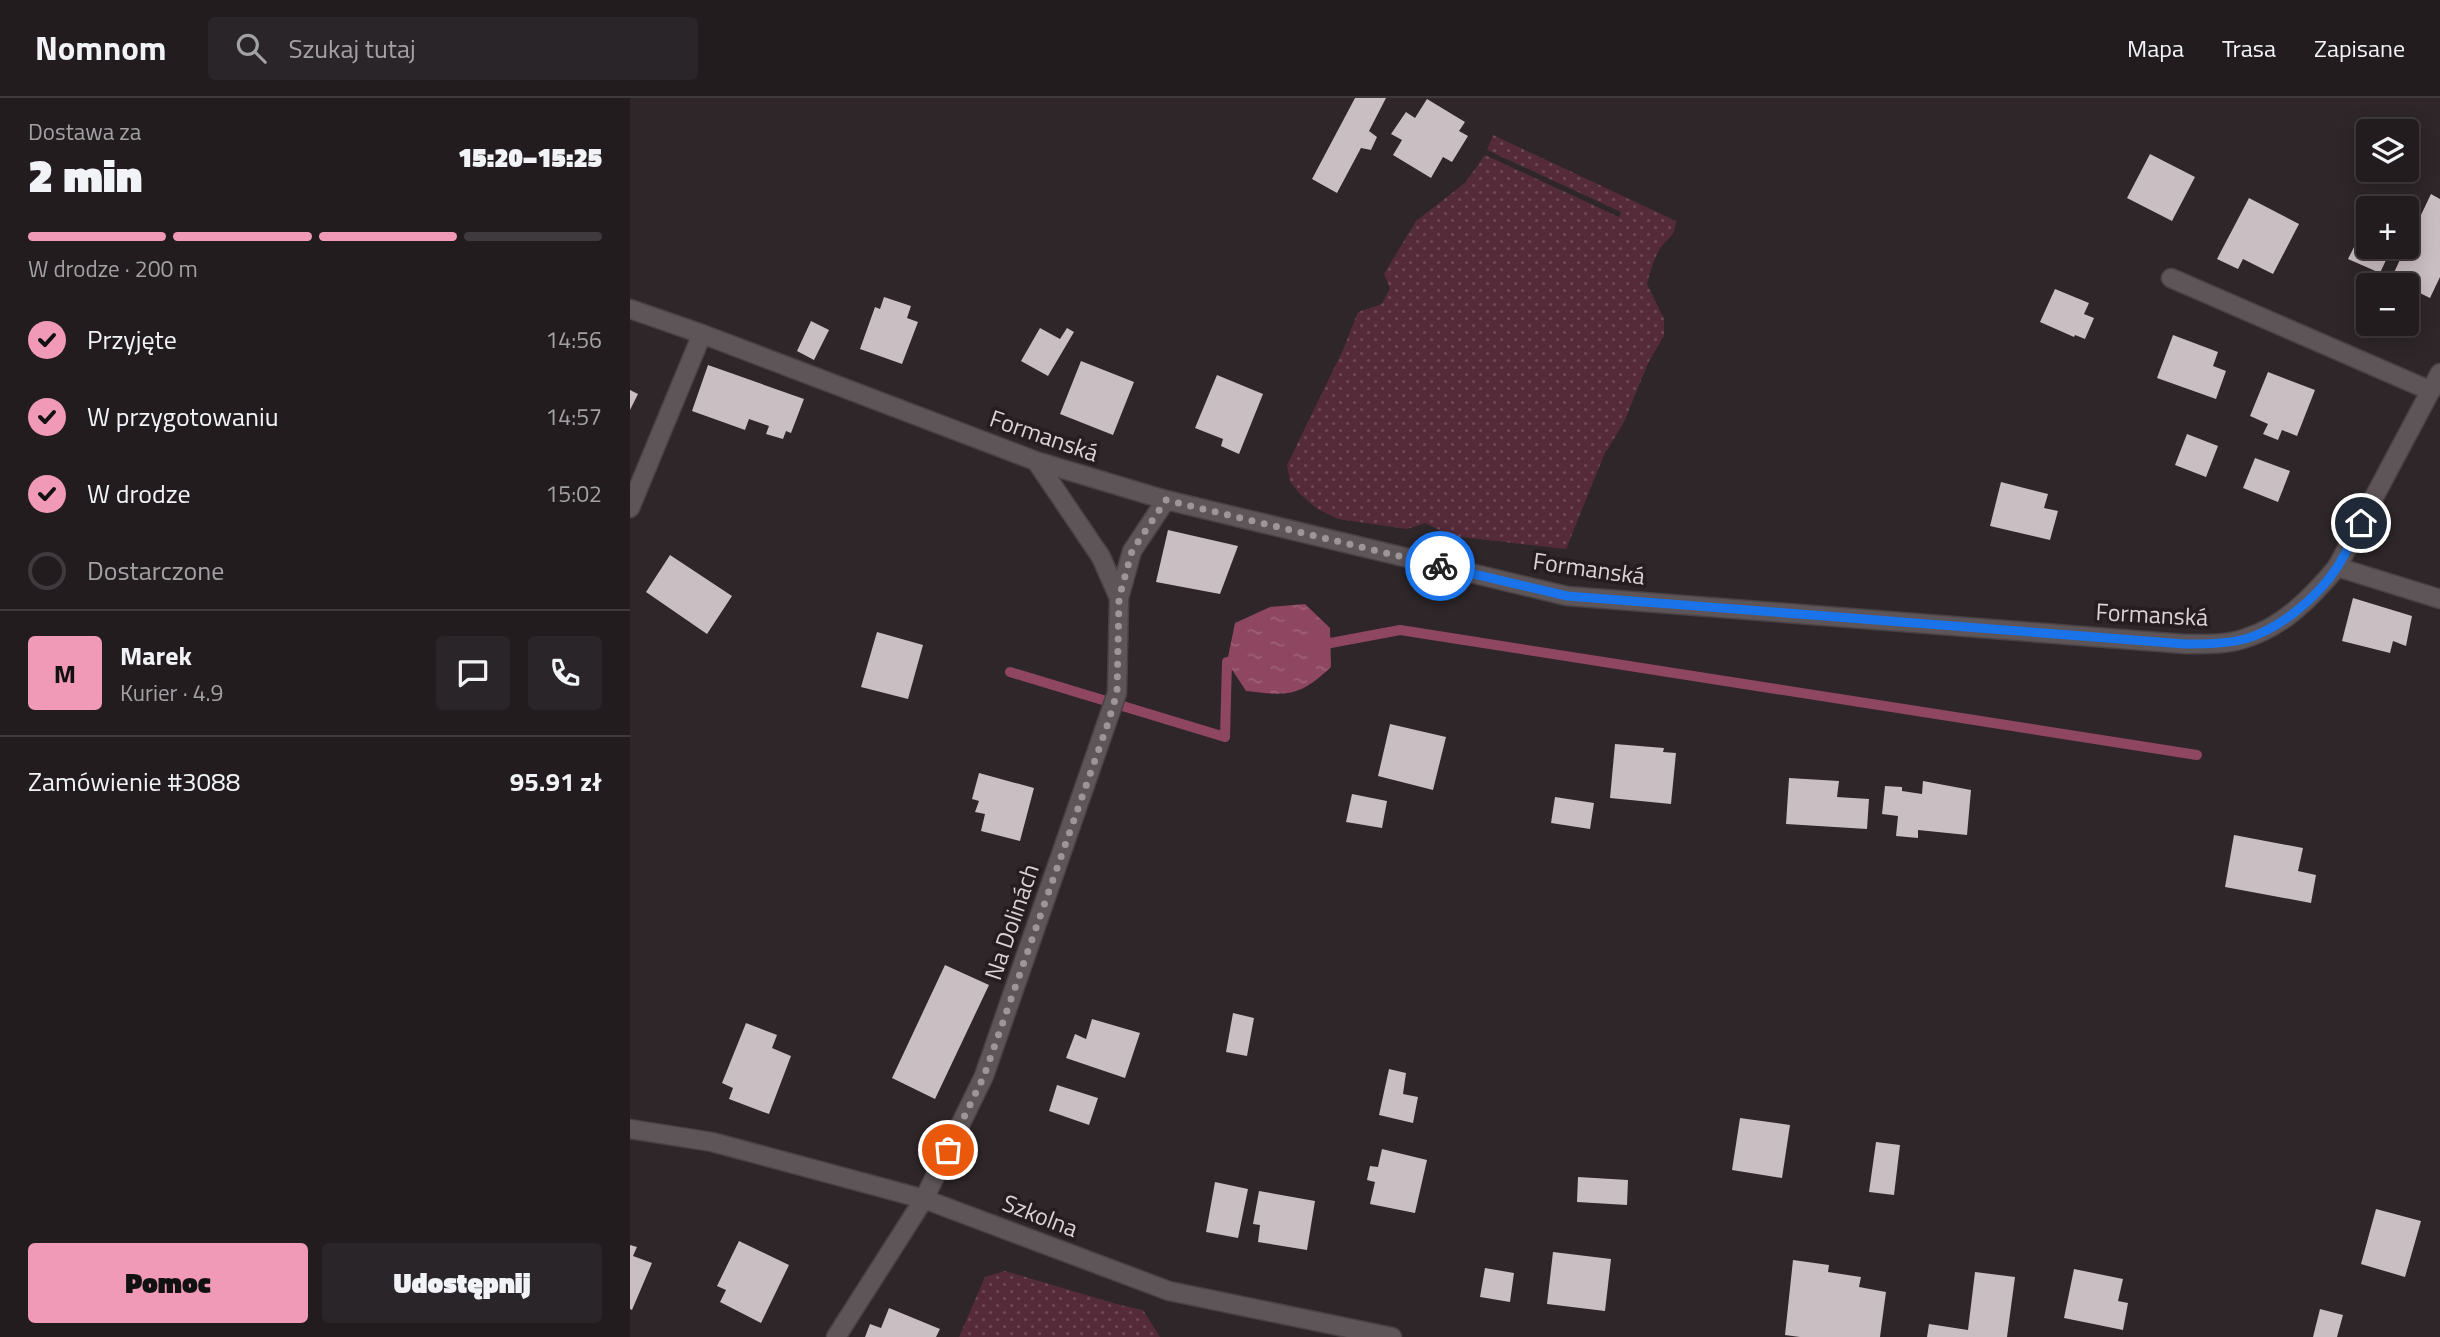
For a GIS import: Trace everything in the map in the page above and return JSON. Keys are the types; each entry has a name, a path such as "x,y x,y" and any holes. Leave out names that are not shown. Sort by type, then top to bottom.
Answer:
{"street":[{"path":"2171,278 2431,391"},
{"name":"Formanská","path":"630,309 1036,461 1166,500 1567,596 2185,644 2232,642 2248,638 2270,627 2316,592 2337,567 2440,373"},
{"path":"630,508 702,334"},
{"path":"1036,461 1101,557 1119,598"},
{"name":"Na Dolinách","path":"836,1337 924,1199 984,1076 1117,693 1119,598 1132,551 1166,500"},
{"path":"2337,567 2440,599"},
{"name":"Szkolna","path":"630,1129 712,1142 924,1199 1169,1291 1392,1337"}],"shaded area":[{"path":"1493,135 1676,221 1672,235 1657,254 1647,284 1664,319 1664,336 1649,361 1624,422 1604,455 1566,549 1452,536 1425,523 1407,529 1338,519 1316,508 1299,493 1290,481 1287,465 1343,350 1358,312 1382,304 1390,288 1384,274 1416,221 1465,183 1485,155 1619,217 1621,212 1487,150"},
{"path":"1005,1271 1143,1310 1160,1337 959,1337 985,1277"}],"water":[{"path":"1305,604 1330,628 1331,667 1310,684 1292,692 1272,694 1246,691 1227,662 1235,623 1270,607"}],"building":[{"path":"1355,98 1386,98 1369,131 1377,137 1371,150 1361,148 1337,193 1312,179"},
{"path":"1427,99 1465,122 1459,131 1468,136 1452,162 1443,157 1431,178 1393,155 1402,140 1391,134 1406,112 1415,118"},
{"path":"2150,154 2195,177 2172,221 2127,198"},
{"path":"2431,194 2440,199 2440,277 2430,298 2419,293 2419,273 2394,273 2400,259 2419,259 2420,217"},
{"path":"2249,198 2299,224 2273,274 2243,259 2238,269 2217,259"},
{"path":"2355,245 2356,259 2386,260 2380,273 2348,259"},
{"path":"2055,289 2089,303 2084,314 2094,318 2085,339 2040,322"},
{"path":"884,297 911,306 907,318 918,322 902,364 860,349 875,307 880,309"},
{"path":"811,321 829,330 814,360 797,351"},
{"path":"1040,328 1060,339 1067,328 1074,332 1048,376 1021,361"},
{"path":"2173,335 2218,352 2213,366 2226,371 2216,399 2157,378"},
{"path":"1081,361 1134,382 1113,435 1060,414"},
{"path":"708,365 804,399 791,433 786,431 783,439 766,434 769,426 749,419 745,430 692,411"},
{"path":"2268,372 2315,390 2297,436 2282,430 2278,440 2263,434 2268,424 2250,416"},
{"path":"1217,375 1263,394 1239,454 1221,446 1223,439 1195,428"},
{"path":"630,390 638,394 630,410"},
{"path":"2187,434 2218,446 2206,477 2175,465"},
{"path":"2255,458 2290,471 2278,502 2243,488"},
{"path":"2001,482 2048,494 2044,508 2058,511 2050,540 1990,526"},
{"path":"1168,530 1238,546 1220,594 1156,582"},
{"path":"670,555 732,596 707,634 646,592"},
{"path":"2353,598 2412,616 2406,646 2393,641 2390,653 2342,641"},
{"path":"877,632 923,645 908,699 861,687"},
{"path":"1390,724 1446,737 1433,790 1378,776"},
{"path":"1615,744 1664,748 1663,752 1676,753 1671,804 1610,798"},
{"path":"979,773 1034,788 1020,841 981,831 985,814 975,812 979,801 972,799"},
{"path":"1789,778 1839,781 1837,797 1869,799 1867,829 1786,824"},
{"path":"1923,781 1971,790 1967,835 1918,830 1918,838 1896,836 1898,816 1882,814 1885,786 1902,787 1902,791 1922,794"},
{"path":"1352,794 1387,801 1382,828 1346,822"},
{"path":"1555,797 1594,803 1590,829 1551,823"},
{"path":"2234,835 2303,848 2298,871 2316,875 2311,903 2225,887"},
{"path":"945,965 989,985 935,1099 892,1078"},
{"path":"1233,1013 1254,1018 1247,1056 1226,1052"},
{"path":"1092,1019 1140,1033 1125,1078 1066,1058 1075,1034 1086,1039"},
{"path":"746,1023 777,1035 772,1048 791,1056 769,1114 729,1099 733,1088 722,1083"},
{"path":"1389,1069 1406,1073 1403,1094 1418,1097 1413,1123 1379,1115"},
{"path":"1057,1085 1098,1098 1089,1125 1049,1111"},
{"path":"1740,1118 1790,1125 1782,1178 1732,1170"},
{"path":"1876,1142 1900,1145 1894,1195 1869,1192"},
{"path":"1382,1149 1427,1160 1415,1213 1370,1204 1375,1182 1367,1180 1370,1166 1378,1167"},
{"path":"1578,1177 1628,1180 1627,1205 1577,1202"},
{"path":"1215,1182 1248,1189 1238,1238 1206,1232"},
{"path":"1259,1191 1315,1201 1307,1250 1258,1242 1260,1225 1253,1224"},
{"path":"2376,1209 2421,1221 2405,1277 2361,1264"},
{"path":"739,1241 789,1265 761,1323 720,1302 726,1290 717,1286"},
{"path":"630,1245 637,1247 633,1256 652,1263 632,1310 630,1309"},
{"path":"1553,1252 1611,1259 1605,1311 1547,1304"},
{"path":"1793,1260 1829,1265 1828,1272 1861,1277 1859,1287 1886,1292 1880,1337 1785,1335"},
{"path":"1485,1268 1514,1273 1510,1302 1480,1297"},
{"path":"2074,1269 2123,1279 2118,1301 2128,1303 2123,1330 2064,1318"},
{"path":"1975,1272 2015,1277 2007,1337 1927,1337 1929,1324 1968,1330"},
{"path":"889,1308 940,1329 936,1337 865,1337 870,1324 881,1328"},
{"path":"2320,1309 2343,1315 2337,1337 2313,1337"}],"waterway":[{"path":"1320,645 1400,630 2197,755"},
{"path":"1010,672 1225,737 1227,662 1240,659"}],"way so far":[{"path":"948,1150 984,1076 1107,726 1117,693 1119,598 1132,551 1166,500 1440,566"}],"route":[{"path":"1440,566 1567,596 2185,644 2216,644 2248,638 2270,627 2316,592 2337,567 2361,523"}]}
